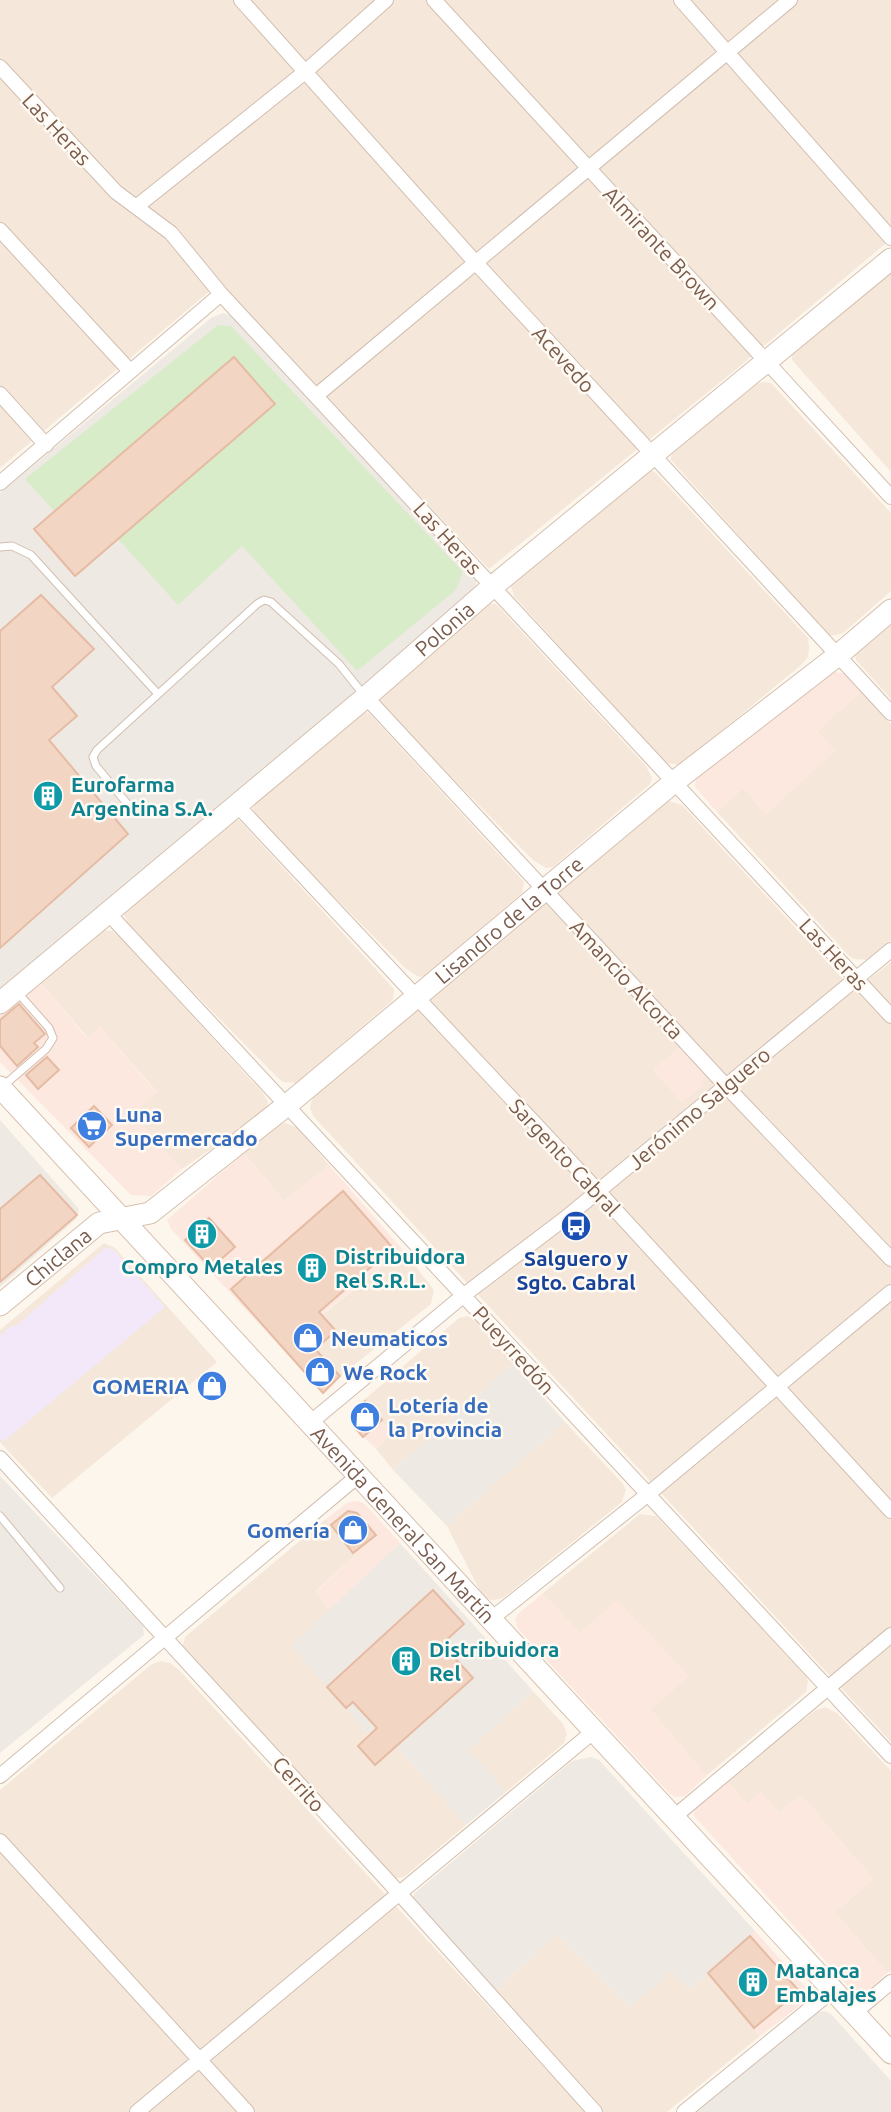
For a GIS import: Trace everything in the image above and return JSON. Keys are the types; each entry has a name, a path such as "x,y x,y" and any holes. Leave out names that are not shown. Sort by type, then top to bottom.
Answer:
{"street":[{"name":"Acevedo","path":"241,0 476,263 891,713"},
{"path":"136,207 305,72 386,0"},
{"name":"Almirante Brown","path":"434,0 891,497"},
{"path":"681,0 891,238"},
{"path":"317,396 790,0"},
{"name":"Las Heras","path":"0,67 116,192 171,233 221,294 891,1016"},
{"path":"0,230 130,371"},
{"name":"Polonia","path":"8,997 366,697 492,587 891,259"},
{"path":"0,483 221,294"},
{"path":"0,394 46,445"},
{"name":"Lisandro de la Torre","path":"121,1219 150,1213 287,1105 543,889 674,782 837,656 891,610"},
{"name":"Amancio Alcorta","path":"366,697 726,1086 891,1259"},
{"name":"Sargento Cabral","path":"237,805 598,1191 891,1511"},
{"name":"Pueyrredón","path":"108,913 891,1756"},
{"name":"Jerónimo Salguero","path":"311,1422 464,1294 598,1191 891,950"},
{"name":"Avenida General San Martín","path":"0,1087 891,2053"},
{"name":"Chiclana","path":"0,1305 99,1223 121,1219"},
{"path":"491,1619 647,1495 891,1292"},
{"name":"Cerrito","path":"0,1458 399,1893 595,2112"},
{"path":"0,1776 359,1475"},
{"path":"674,1817 891,1634"},
{"path":"137,2112 594,1731"},
{"path":"0,1841 247,2112"},
{"path":"855,2013 891,1982"},
{"path":"684,2112 833,1990"}],"lane":[{"path":"0,547 12,545 31,555 158,694"},
{"path":"130,807 96,766 93,757 97,750 264,600 271,601 339,664 366,697"},
{"path":"0,1087 46,1049 53,1038 49,1028 8,997"},
{"path":"0,1516 60,1588"}],"shaded area":[{"path":"0,0 891,0 891,239 734,371 489,569 218,284 0,468"},
{"path":"891,271 891,472 792,360 792,353"},
{"path":"223,313 235,317 476,576 476,591 0,997 0,493 211,318"},
{"path":"771,383 891,513 891,591 843,633 829,635 822,628 671,460 672,453 757,384"},
{"path":"649,469 656,473 808,638 809,647 808,657 800,666 680,765 665,763 656,754 514,596 510,583"},
{"path":"496,604 646,766 652,778 650,784 553,867 546,868 533,860 385,710 380,699 384,688 482,605"},
{"path":"891,622 891,699 856,660 855,654"},
{"path":"827,673 847,674 861,691 817,731 835,751 766,814 743,788 717,812 695,787 696,778"},
{"path":"861,691 891,724 891,940 867,960 849,956 717,812 743,788 766,814 834,751 817,731"},
{"path":"362,712 369,713 524,882 522,893 425,976 419,977 405,968 257,819 253,808 257,797"},
{"path":"669,801 682,805 854,991 891,962 891,1742 314,1117 310,1108 313,1096"},
{"path":"232,820 239,820 394,989 393,1000 296,1083 283,1082 276,1076 128,926 124,914 127,904"},
{"path":"103,930 118,935 268,1101 267,1111 182,1169 132,1114 157,1092 100,1027 88,1038 37,979"},
{"path":"37,979 87,1038 100,1027 157,1093 133,1114 182,1169 151,1196 131,1195 0,1062 0,1010"},
{"path":"682,1045 703,1069 704,1076 702,1086 682,1103 653,1070"},
{"path":"0,1120 79,1209 77,1218 0,1287"},
{"path":"285,1123 298,1128 329,1165 284,1201 244,1153 278,1125"},
{"path":"244,1153 284,1201 329,1165 403,1250 322,1314 336,1331 311,1353 324,1367 329,1364 340,1376 323,1393 171,1229 167,1220"},
{"path":"104,1243 115,1248 217,1362 52,1498 0,1442 0,1330"},
{"path":"105,1248 113,1249 165,1307 3,1442 0,1438 0,1336 12,1325 15,1327"},
{"path":"403,1250 434,1290 431,1304 340,1376 329,1364 311,1353 322,1315"},
{"path":"467,1316 476,1320 513,1363 393,1470 376,1449 392,1433 364,1400 459,1318"},
{"path":"513,1363 565,1422 447,1526 393,1470"},
{"path":"364,1400 392,1433 376,1449 351,1424 351,1413"},
{"path":"565,1422 623,1484 626,1490 622,1502 503,1598 484,1599 447,1526"},
{"path":"0,1476 143,1626 144,1635 0,1753"},
{"path":"358,1501 365,1504 400,1543 330,1611 316,1592 355,1555 326,1519 347,1503"},
{"path":"640,1514 656,1516 806,1675 808,1681 806,1692 706,1776 650,1709 688,1677 617,1601 580,1634 543,1593"},
{"path":"326,1519 355,1555 316,1591 330,1611 291,1646 369,1735 396,1746 466,1825 404,1877 387,1875 182,1649 185,1637"},
{"path":"400,1543 533,1691 469,1750 506,1792 466,1825 396,1746 375,1765 358,1746 369,1735 291,1646"},
{"path":"543,1593 580,1633 617,1600 689,1676 651,1709 706,1776 685,1796 675,1797 670,1794 518,1629 515,1619 519,1613"},
{"path":"161,1661 170,1663 179,1670 585,2112 0,2112 0,1790 152,1664"},
{"path":"533,1691 563,1724 567,1734 564,1743 506,1792 469,1750"},
{"path":"825,1707 837,1713 891,1771 891,1970 887,1973 835,1912 873,1879 801,1795 779,1813 747,1804 726,1780 816,1710"},
{"path":"591,1757 599,1760 755,1931 689,1990 672,1971 630,2007 557,1934 494,1992 412,1899 416,1892 572,1761"},
{"path":"726,1780 747,1804 761,1792 779,1813 801,1795 873,1879 835,1912 887,1973 866,1992 855,1991 849,1987 694,1816 695,1807"},
{"name":"Matanca Embalajes","path":"755,1931 805,1987 802,2004 760,2036 708,1973"},
{"path":"557,1934 630,2007 672,1971 689,1990 708,1973 760,2036 667,2112 602,2112 494,1992"},
{"path":"824,2011 831,2014 891,2081 891,2112 695,2112 814,2013"}],"green space":[{"path":"218,325 231,326 463,572 456,590 357,671 242,546 178,605 118,539 275,404 234,357 54,511 25,479"}],"building":[{"path":"234,357 275,404 75,576 34,529"},
{"name":"Eurofarma Argentina S.A.","path":"41,595 94,649 52,687 77,716 49,740 128,834 0,948 0,631"},
{"path":"19,1004 45,1034 34,1043 38,1047 17,1066 0,1046 0,1020"},
{"path":"47,1057 59,1070 38,1089 26,1075"},
{"name":"Luna Supermercado","path":"94,1106 112,1125 89,1147 71,1128"},
{"path":"40,1175 77,1215 0,1282 0,1209"},
{"name":"Distribuidora Rel S.R.L.","path":"343,1191 393,1248 319,1312 336,1331 315,1349 340,1376 323,1393 231,1289"},
{"path":"209,1218 235,1247 211,1268 185,1240"},
{"name":"Lotería de la Provincia","path":"365,1401 382,1420 363,1437 352,1424 351,1413"},
{"name":"Gomería","path":"348,1511 357,1513 376,1535 353,1553 331,1525"},
{"name":"Distribuidora Rel","path":"433,1590 464,1624 442,1644 473,1678 375,1765 358,1746 377,1728 353,1702 346,1708 327,1687"},
{"name":"Matanca Embalajes","path":"750,1936 799,1991 754,2028 708,1973"}],"place":[{"name":"Eurofarma Argentina S.A.","path":"48,796"},
{"name":"Luna Supermercado","path":"92,1126"},
{"name":"Salguero y Sgto. Cabral","path":"576,1226"},
{"name":"Compro Metales","path":"202,1234"},
{"name":"Distribuidora Rel S.R.L.","path":"312,1268"},
{"name":"Neumaticos","path":"308,1338"},
{"name":"We Rock","path":"320,1372"},
{"name":"GOMERIA","path":"212,1386"},
{"name":"Lotería de la Provincia","path":"365,1417"},
{"name":"Gomería","path":"353,1530"},
{"name":"Distribuidora Rel","path":"406,1661"},
{"name":"Matanca Embalajes","path":"753,1982"}]}
